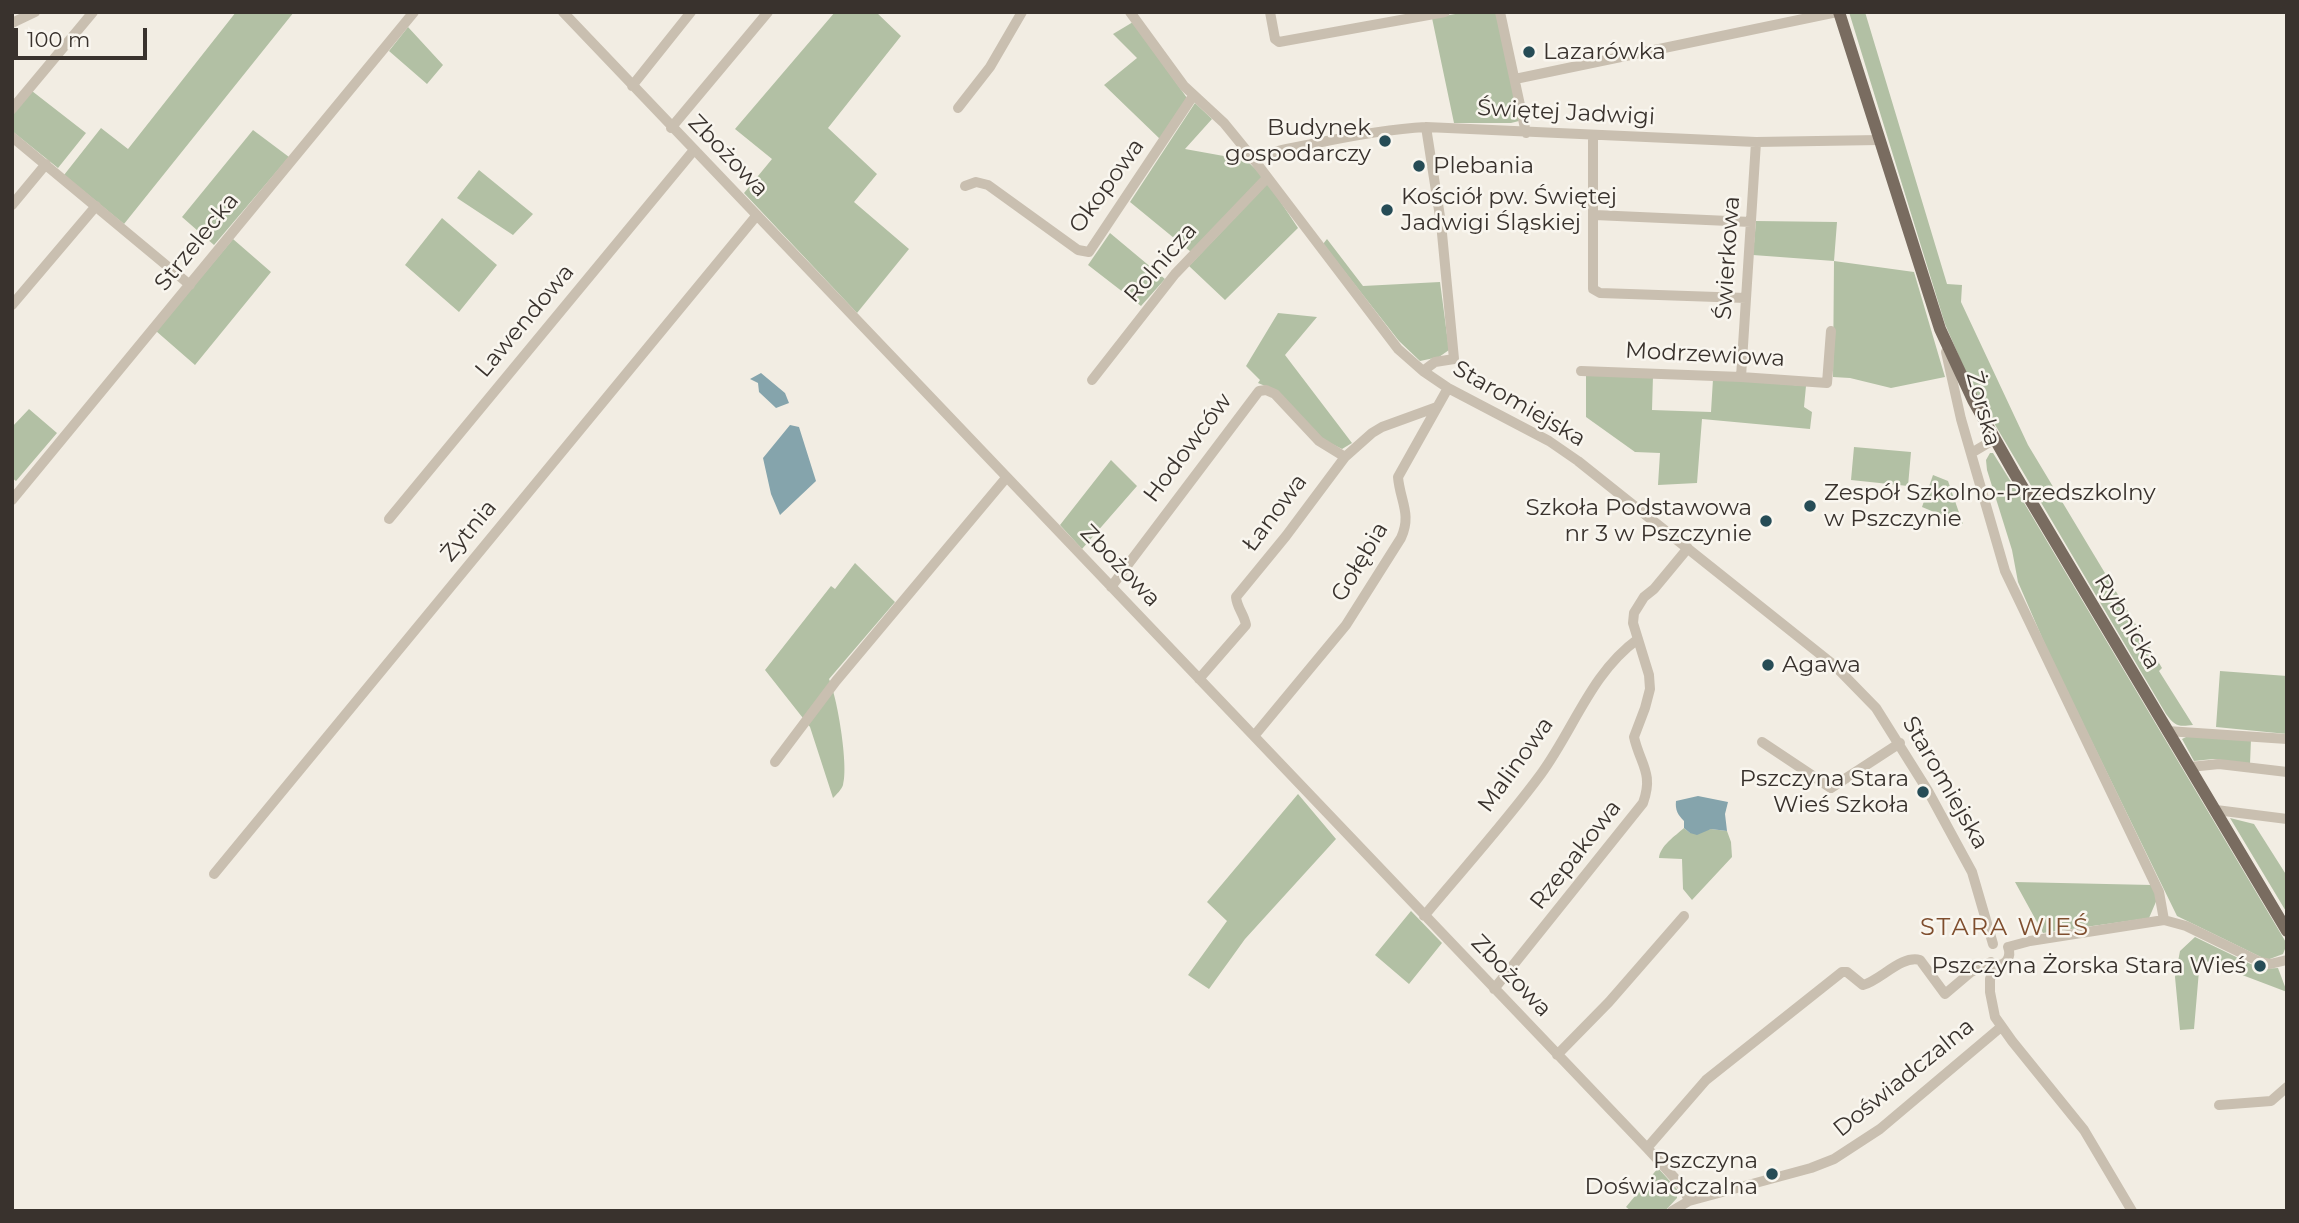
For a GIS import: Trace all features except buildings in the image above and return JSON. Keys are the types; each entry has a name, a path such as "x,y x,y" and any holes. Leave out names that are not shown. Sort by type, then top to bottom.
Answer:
{"main road":[{"name":"Żorska","path":"1838,12 1940,329"},
{"name":"Rybnicka","path":"1940,329 1968,390 1995,439 2287,930"}],"street":[{"path":"12,23 35,12"},
{"path":"12,109 93,12"},
{"name":"Strzelecka","path":"12,500 414,12"},
{"name":"Zbożowa","path":"563,12 1647,1148 1683,1187 1689,1201"},
{"path":"632,86 691,12"},
{"path":"671,128 768,12"},
{"path":"958,108 990,67 1022,12"},
{"name":"Staromiejska","path":"1130,12 1193,96 1224,123 1268,177 1398,349 1448,388 1549,441 1591,471 1835,666 1867,697 1900,743 1972,872 1993,944"},
{"path":"1270,12 1275,39 1279,42 1446,12"},
{"path":"1500,12 1526,132"},
{"path":"1515,79 1838,12"},
{"name":"Okopowa","path":"965,186 976,181 988,185 1078,250 1089,252 1193,96"},
{"path":"1423,371 1435,362 1454,359 1441,223 1426,127"},
{"name":"Świętej Jadwigi","path":"1255,161 1270,153 1355,135 1387,129 1426,127 1756,142 1880,140"},
{"path":"1593,135 1593,289 1600,293 1746,298"},
{"path":"12,137 190,285"},
{"name":"Świerkowa","path":"1741,377 1756,142"},
{"name":"Lawendowa","path":"389,519 694,150"},
{"path":"12,205 46,164"},
{"name":"Rolnicza","path":"1092,380 1175,274 1268,177"},
{"path":"12,305 96,206"},
{"name":"Żytnia","path":"214,874 757,215"},
{"path":"1595,215 1751,222"},
{"name":"Żorska","path":"1940,329 1961,418 2006,571 2159,892 2164,920"},
{"name":"Modrzewiowa","path":"1581,371 1827,383 1831,331"},
{"name":"Gołębia","path":"1254,736 1346,625 1401,538 1407,515 1398,477 1448,388"},
{"name":"Hodowców","path":"1111,587 1259,391 1266,390 1275,394 1319,441 1345,457"},
{"name":"Łanowa","path":"1199,679 1246,625 1245,618 1237,607 1236,597 1345,457 1382,427 1437,407"},
{"path":"1973,453 1995,439"},
{"path":"775,762 836,681 1006,478"},
{"name":"Rzepakowa","path":"1494,989 1643,803 1647,793 1647,771 1634,737 1646,708 1650,689 1649,675 1633,623 1637,606 1688,548"},
{"name":"Malinowa","path":"1424,916 1540,776 1601,676 1622,651 1638,639"},
{"path":"2167,731 2287,739"},
{"path":"1762,742 1830,788 1900,743"},
{"path":"2190,767 2219,764 2287,772"},
{"path":"2216,810 2287,819"},
{"path":"1558,1055 1609,1002 1684,916"},
{"path":"2132,1211 2092,1143 1995,1017 1990,992 1993,963 1987,952 1993,944 2000,943 2008,947 2030,941 2164,920 2186,926 2260,962 2270,964 2287,960"},
{"path":"1647,1148 1695,1091 1842,972 1847,971 1863,985 1907,960 1916,958 1945,994 1972,972 2008,960 2008,947"},
{"name":"Doświadczalna","path":"1672,1211 1689,1201 1811,1168 1834,1158 1880,1129 2001,1027"},
{"path":"2219,1105 2272,1101 2287,1087"}],"green space":[{"path":"236,12 294,12 124,224 64,175 101,128 128,149"},
{"path":"835,12 876,12 901,36 828,128 877,174 854,202 909,249 857,313 744,193 772,159 735,129"},
{"path":"1467,12 1496,12 1519,121 1454,123 1432,18"},
{"path":"1849,12 1865,12 1947,284 1962,285 1961,302 2028,445 2162,668 2159,671 2193,725 2177,725 2166,714 1971,384 1945,324"},
{"path":"1133,22 1187,98 1161,140 1104,85 1137,58 1113,34"},
{"path":"408,27 443,65 427,84 389,51"},
{"path":"32,91 86,133 58,168 12,131 12,116"},
{"path":"1195,103 1212,119 1185,149 1246,160 1263,176 1191,252 1130,202"},
{"path":"253,130 289,157 214,245 182,217"},
{"path":"479,170 533,214 513,235 457,198"},
{"path":"1268,183 1298,228 1225,300 1189,266"},
{"path":"442,218 497,265 459,312 405,265"},
{"path":"1756,221 1837,222 1834,261 1753,255"},
{"path":"1110,233 1165,279 1141,306 1088,265"},
{"path":"233,239 271,272 195,365 156,331"},
{"path":"1327,239 1363,286 1440,282 1449,350 1439,357 1420,361 1399,341 1323,244"},
{"path":"1834,261 1914,272 1945,377 1891,388 1850,378 1833,377"},
{"path":"1278,313 1317,317 1285,355 1352,443 1342,449 1322,439 1275,390 1258,383 1260,380 1246,366"},
{"path":"1586,375 1653,376 1652,410 1711,412 1713,379 1806,386 1804,407 1812,412 1810,429 1702,419 1697,483 1658,485 1660,453 1635,452 1586,417"},
{"path":"29,409 57,433 16,481 12,478 12,427"},
{"path":"1854,447 1911,452 1908,486 1851,480"},
{"path":"1990,453 1993,453 2023,501 2287,944 2283,954 2267,960 2177,916 2050,656 2018,582 2012,550 1987,470 1986,460"},
{"path":"1111,460 1137,486 1082,549 1060,525"},
{"path":"1933,475 1948,481 1963,524 1922,507"},
{"path":"855,563 895,602 829,679 839,715 844,763 843,785 833,798 810,727 765,670 831,586 835,589"},
{"path":"2220,671 2287,676 2287,734 2216,727"},
{"path":"2190,735 2251,739 2250,764 2213,759 2194,761 2182,739"},
{"path":"1298,794 1336,839 1245,939 1209,989 1188,975 1227,921 1207,902"},
{"path":"2230,818 2254,824 2287,876 2287,913"},
{"path":"1684,828 1690,833 1711,829 1727,831 1731,842 1732,857 1692,900 1683,889 1682,859 1659,858 1665,845"},
{"path":"2015,882 2152,885 2158,897 2149,918 2043,933"},
{"path":"1411,911 1442,943 1409,984 1375,955"},
{"path":"2195,937 2261,969 2278,968 2287,992 2200,959 2194,1029 2180,1030 2175,977 2180,951"},
{"path":"1658,1168 1677,1189 1677,1198 1665,1211 1631,1211 1626,1207"}],"water":[{"path":"761,373 785,393 789,403 776,408 759,392 758,383 750,379"},
{"path":"790,425 799,427 816,481 780,515 771,494 763,458"},
{"path":"1698,796 1728,802 1725,814 1727,831 1711,829 1697,835 1684,828 1684,821 1677,812 1676,801"}],"place":[{"name":"Lazarówka","path":"1529,52"},
{"name":"Budynek gospodarczy","path":"1385,141"},
{"name":"Plebania","path":"1419,166"},
{"name":"Kościół pw. Świętej Jadwigi Śląskiej","path":"1387,210"},
{"name":"Zespół Szkolno-Przedszkolny w Pszczynie","path":"1810,506"},
{"name":"Szkoła Podstawowa nr 3 w Pszczynie","path":"1766,521"},
{"name":"Agawa","path":"1768,665"},
{"name":"Pszczyna Stara Wieś Szkoła","path":"1923,792"},
{"name":"Pszczyna Żorska Stara Wieś","path":"2260,966"},
{"name":"Pszczyna Doświadczalna","path":"1772,1174"}],"district":[{"name":"STARA WIEŚ","path":"2005,928"}]}
